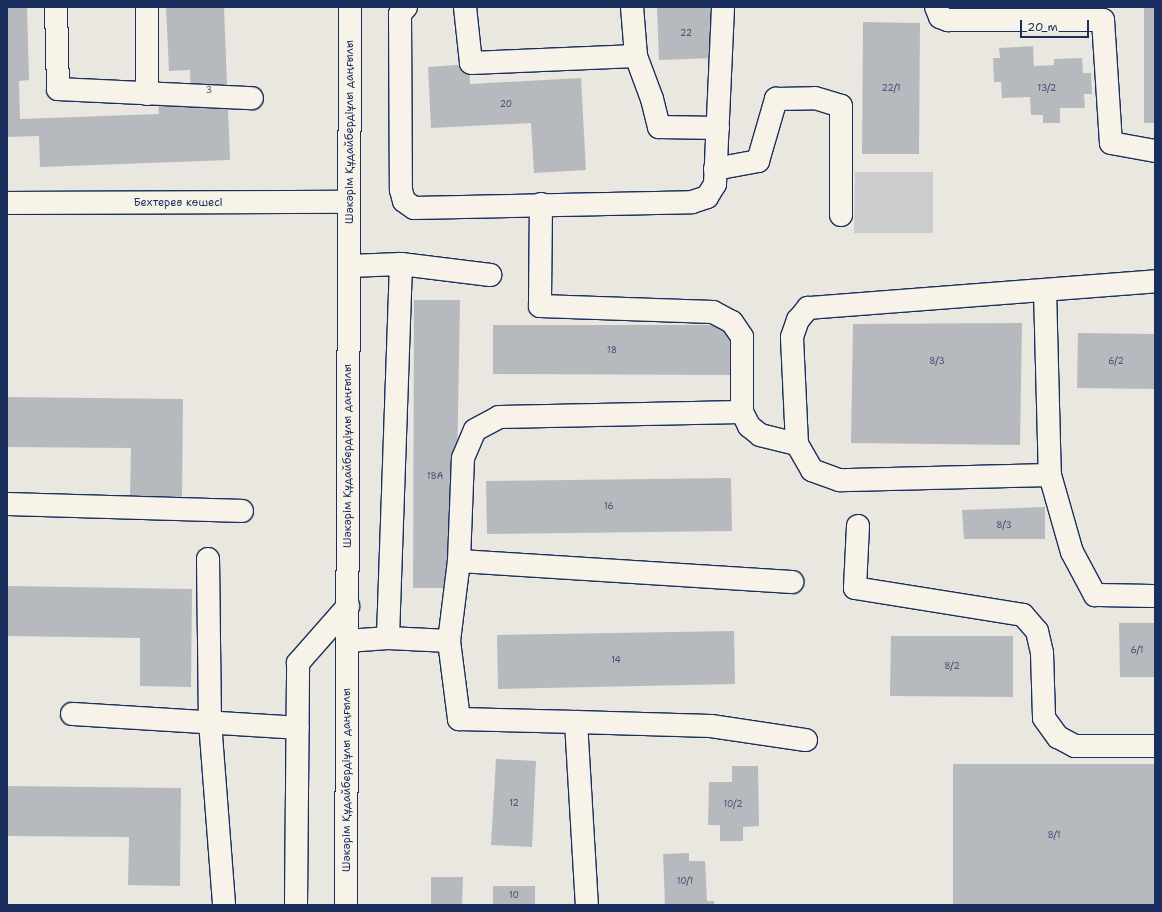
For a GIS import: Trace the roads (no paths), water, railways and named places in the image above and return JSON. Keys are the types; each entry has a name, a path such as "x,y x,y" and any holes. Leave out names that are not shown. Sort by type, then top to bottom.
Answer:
{"main road":[{"path":"56,7 58,89 252,98"},
{"path":"147,7 148,94"},
{"name":"Шәкәрім Құдайбердіұлы даңғылы","path":"346,905 350,7"},
{"path":"406,7 400,14 401,190 404,201 414,208 541,204 692,202 708,197 715,184 724,7"},
{"path":"465,7 471,63 636,56"},
{"path":"632,7 636,56 652,99 659,127 718,128"},
{"path":"936,7 940,17 948,20 1103,14 1111,144 1155,152"},
{"path":"716,169 758,161 776,99 815,98 841,106 841,215"},
{"name":"Бехтерев көшесі","path":"7,203 349,202"},
{"path":"541,204 540,306 713,312 732,322 742,337 742,412 749,426 760,435 796,444"},
{"path":"388,638 401,264"},
{"path":"349,266 401,264 490,275"},
{"path":"1050,476 839,480 812,470 796,444 792,337 798,320 808,308 1155,281"},
{"path":"1045,290 1050,476 1072,552 1095,595 1155,596"},
{"path":"742,412 499,417 476,430 463,458 459,561 449,641 459,719 711,726 806,740"},
{"path":"7,504 242,511"},
{"path":"858,526 856,588 1023,615 1037,630 1042,653 1044,718 1058,737 1075,746 1155,746"},
{"path":"208,559 210,722 224,905"},
{"path":"459,561 792,582"},
{"path":"296,905 298,663 348,606"},
{"path":"348,641 388,638 449,641"},
{"path":"72,714 298,728"},
{"path":"576,722 586,905"}]}
